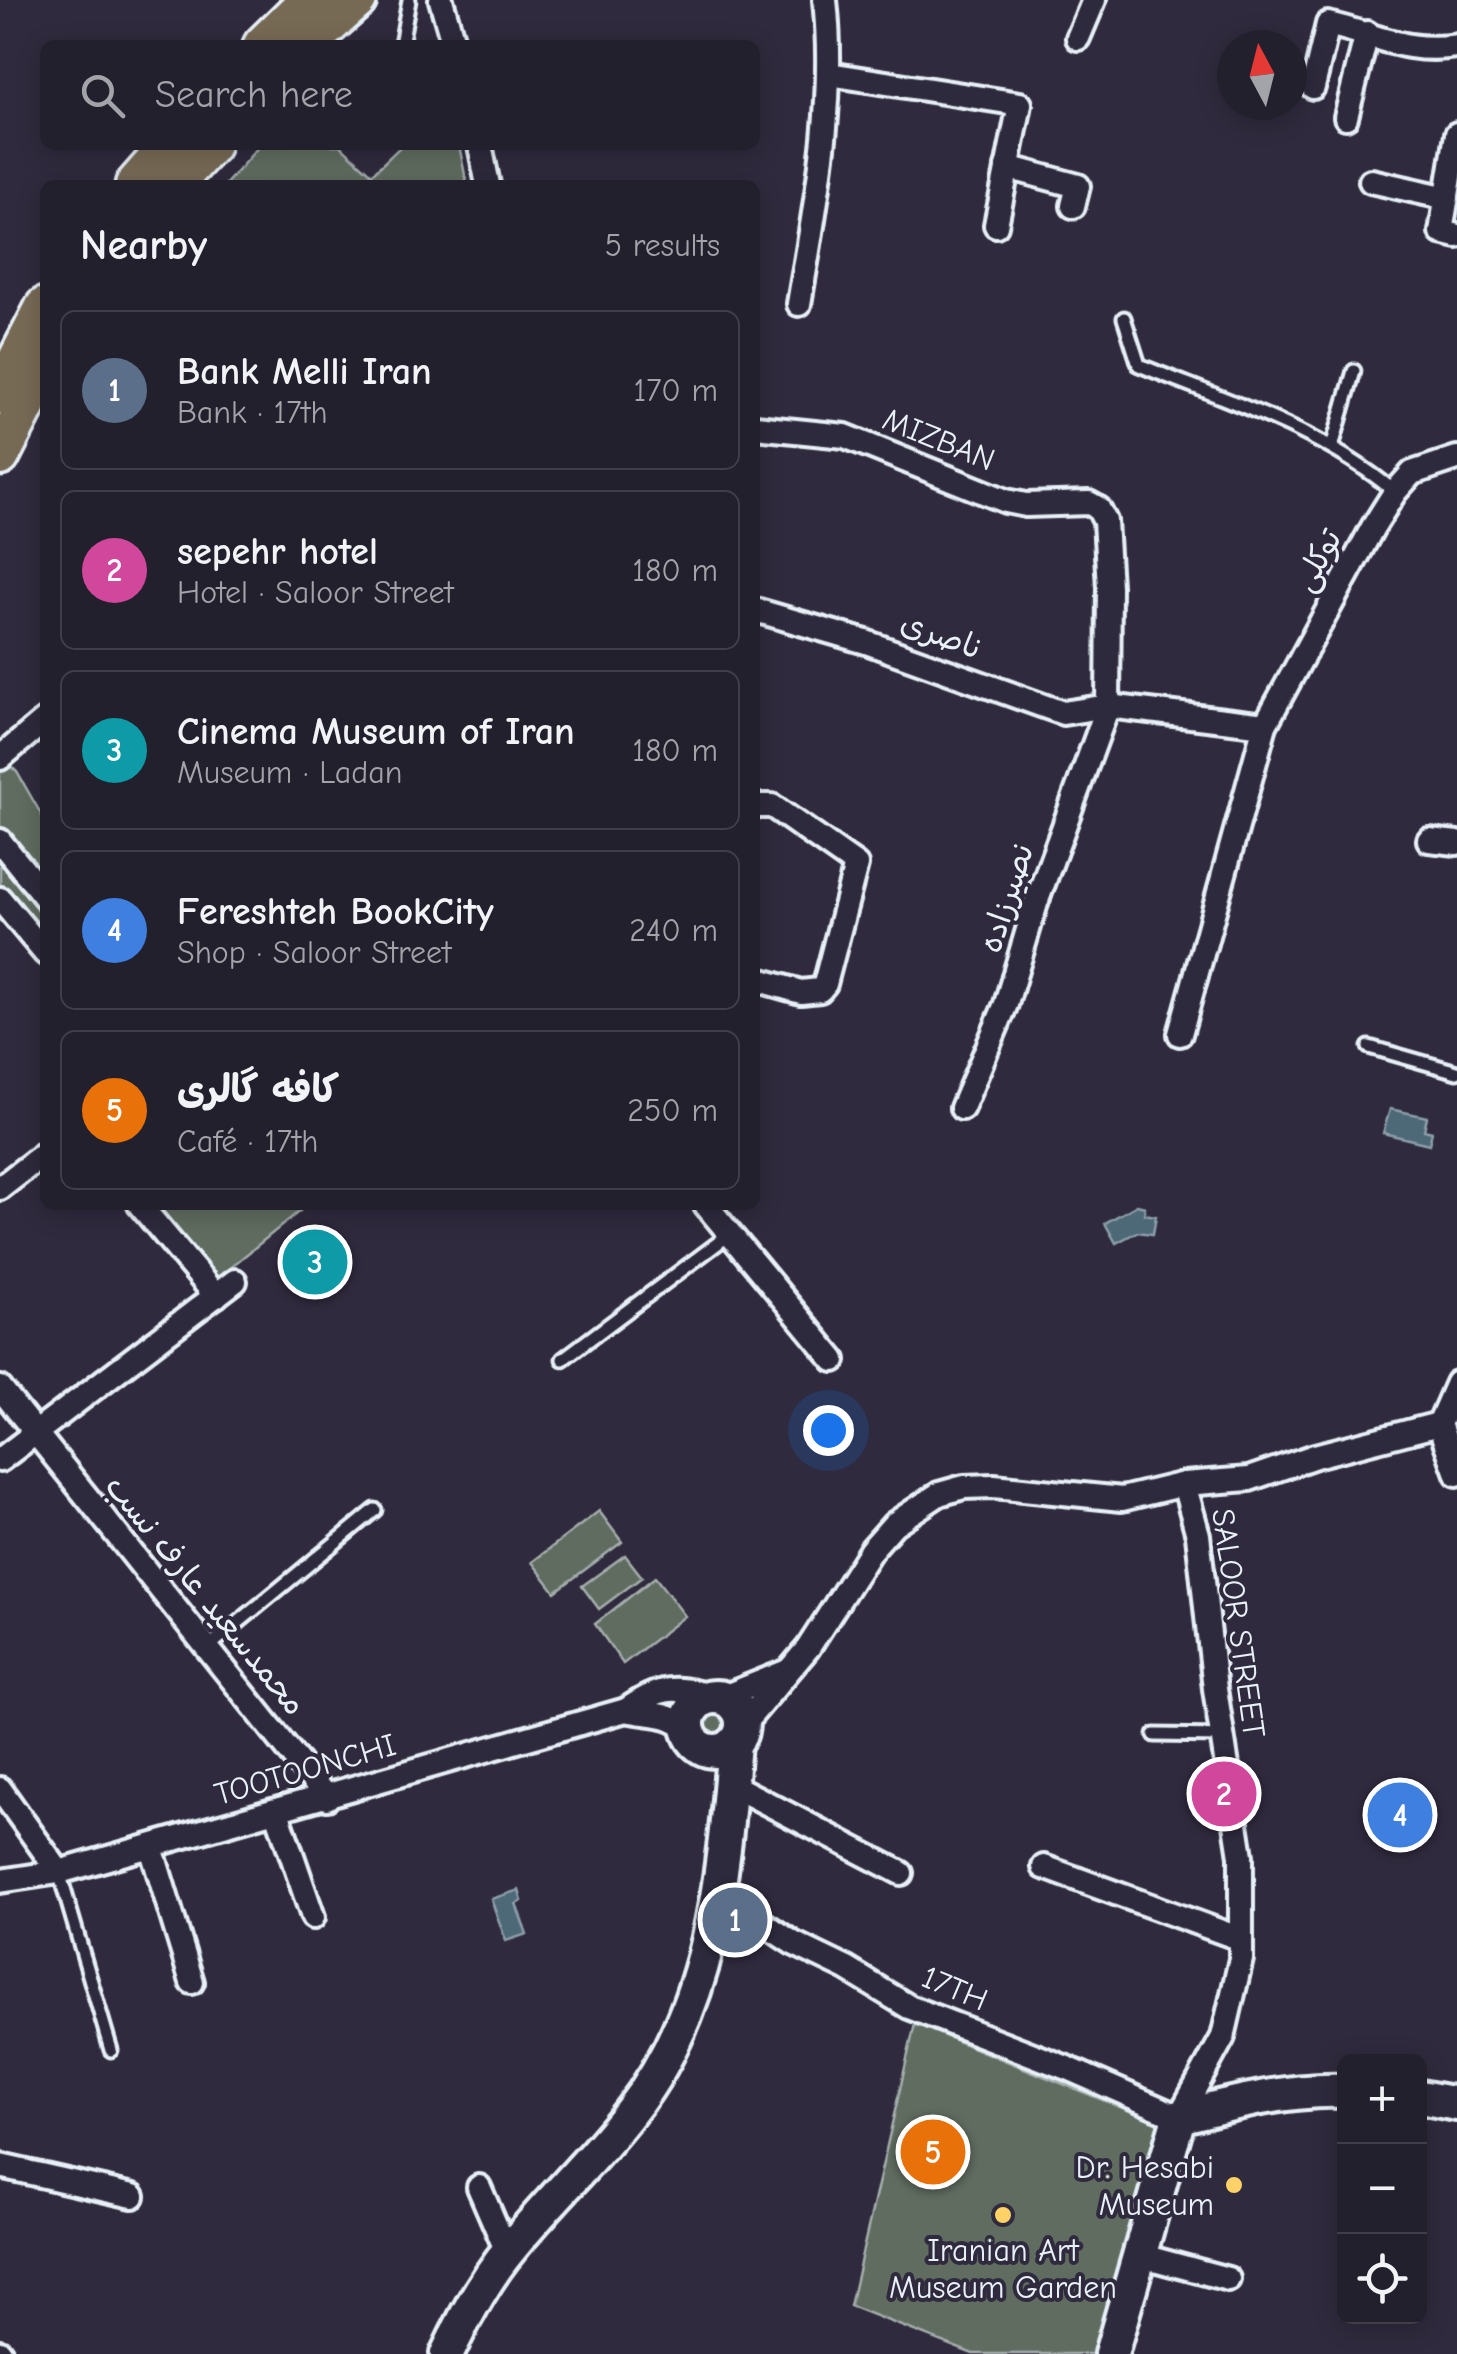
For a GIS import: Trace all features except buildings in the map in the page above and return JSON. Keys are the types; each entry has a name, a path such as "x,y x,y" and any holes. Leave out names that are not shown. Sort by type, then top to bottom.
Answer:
{"main road":[{"path":"268,40 309,0"},
{"path":"312,40 358,0"},
{"path":"140,180 166,150"},
{"path":"178,180 206,150"},
{"path":"0,456 40,323"}],"street":[{"path":"441,0 453,40"},
{"path":"799,304 822,165 830,74 824,0"},
{"path":"1078,38 1094,0"},
{"path":"1313,87 1328,24 1410,49 1457,46"},
{"path":"1346,117 1367,33"},
{"path":"830,74 1020,104 996,226"},
{"path":"1456,148 1441,232 1457,236"},
{"path":"481,150 487,180"},
{"path":"1006,167 1078,186 1072,206"},
{"path":"1370,182 1447,198"},
{"name":"MIZBAN","path":"760,428 845,436 1006,502 1076,502 1098,508 1105,521 1109,587 1108,706"},
{"name":"توکلی","path":"1180,1034 1265,725 1395,492 1412,472 1457,458"},
{"name":"ناصری","path":"760,611 866,642 1063,713 1108,706 1265,725"},
{"name":"نصیرزاده","path":"962,1108 1006,1004 1036,903 1108,706"},
{"path":"0,758 40,724"},
{"path":"760,806 772,806 856,865 825,984 820,990 801,992 760,980"},
{"path":"0,840 40,891"},
{"path":"1429,840 1457,842"},
{"path":"0,899 40,947"},
{"path":"0,1188 40,1157"},
{"path":"144,1210 216,1296"},
{"path":"710,1210 834,1360"},
{"path":"0,1460 235,1281"},
{"path":"1457,1383 1439,1424 1457,1474"},
{"name":"محمدسعید عارف نسب","path":"0,1388 326,1798"},
{"path":"626,1710 667,1714 712,1750 738,1734 791,1670 871,1550 894,1524 939,1494 994,1486 1122,1498 1184,1484 1249,1478 1315,1456 1439,1424"},
{"name":"SALOOR STREET","path":"1179,2117 1224,2036 1241,1959 1241,1856 1198,1535 1184,1484"},
{"path":"726,1830 693,1737 691,1712 703,1700 791,1670"},
{"name":"TOOTOONCHI","path":"0,1880 59,1872 278,1812 626,1710 666,1689 685,1688 716,1698"},
{"path":"447,2354 507,2252 632,2110 691,2007 707,1956 719,1894 738,1734 739,1711 716,1698"},
{"path":"730,1784 902,1874"},
{"path":"0,1789 59,1872"},
{"path":"278,1812 313,1917"},
{"path":"150,1847 192,1982"},
{"path":"1044,1867 1241,1939"},
{"name":"17TH","path":"719,1894 793,1943 847,1969 910,2007 1179,2117"},
{"path":"1111,2354 1179,2117 1251,2099 1312,2090 1337,2091"},
{"path":"1427,2098 1457,2104"},
{"path":"0,2166 133,2196"},
{"path":"479,2187 507,2252"},
{"path":"1139,2255 1228,2280"}],"lane":[{"path":"402,40 409,0"},
{"path":"1124,318 1139,365 1332,447 1370,470 1395,492"},
{"path":"1332,447 1354,371"},
{"path":"1369,1047 1457,1072"},
{"path":"562,1359 730,1234"},
{"path":"206,1649 375,1510"},
{"path":"1155,1735 1222,1736"},
{"path":"59,1872 111,2050"}],"green space":[{"path":"256,150 346,150 372,174 397,150 460,150 466,180 229,180"},
{"path":"0,756 17,772 40,812 40,958 0,907"},
{"path":"162,1210 301,1210 216,1279"},
{"path":"599,1511 622,1542 555,1592 532,1562"},
{"path":"625,1555 642,1577 599,1609 582,1586"},
{"path":"655,1577 685,1616 623,1664 595,1624"},
{"path":"714,1703 729,1709 735,1724 729,1739 714,1745 699,1739 693,1724 699,1709"},
{"name":"Iranian Art Museum Garden","path":"915,2024 1162,2124 1095,2354 973,2354 850,2306"}],"water":[{"path":"1390,1109 1427,1117 1424,1130 1432,1132 1429,1144 1383,1133"},
{"path":"1137,1205 1145,1207 1144,1214 1156,1216 1153,1234 1137,1232 1116,1243 1105,1223"},
{"path":"519,1890 522,1901 516,1904 527,1934 506,1941 491,1899"}],"place":[{"name":"Cinema Museum of Iran","path":"315,1262"},
{"name":"sepehr hotel","path":"1224,1794"},
{"name":"Fereshteh BookCity","path":"1400,1815"},
{"name":"Bank Melli Iran","path":"735,1920"},
{"name":"کافه گالری","path":"933,2152"},
{"name":"Dr. Hesabi Museum","path":"1234,2185"},
{"name":"Iranian Art Museum Garden","path":"1003,2215"}]}
